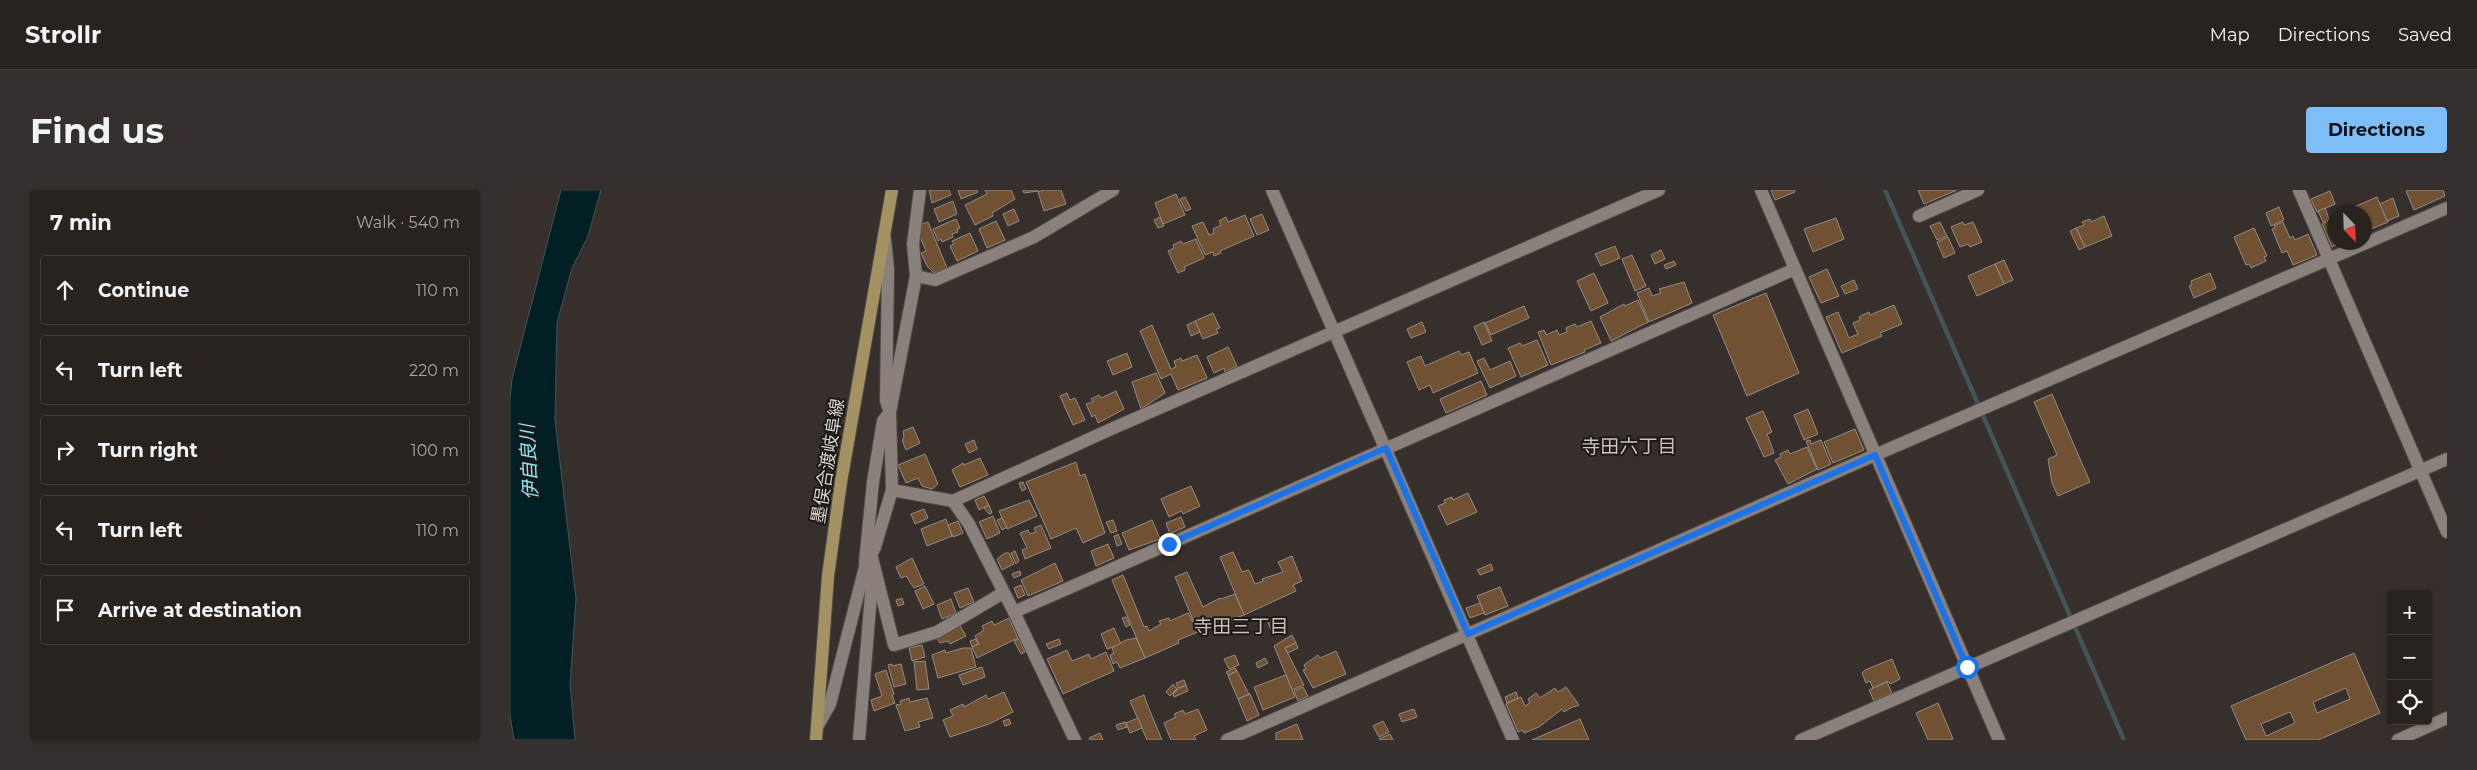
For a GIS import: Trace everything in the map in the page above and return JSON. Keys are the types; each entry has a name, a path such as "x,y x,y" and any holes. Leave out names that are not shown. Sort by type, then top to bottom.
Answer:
{"main road":[{"name":"墨俣合渡岐阜線","path":"816,740 828,576 841,482 892,190"}],"street":[{"path":"817,726 830,704 892,490 890,412 916,276 912,244 920,190"},
{"path":"916,276 935,280 1034,236 1113,190"},
{"path":"1272,190 1513,740"},
{"path":"892,490 953,501 1334,331 1659,190"},
{"path":"1761,190 1999,740"},
{"path":"1918,216 1978,190"},
{"path":"2299,190 2447,532"},
{"path":"1227,740 1875,455 2447,208"},
{"path":"884,230 888,269 886,401 890,412"},
{"path":"1014,612 1795,269"},
{"path":"860,740 873,482 883,422 890,412"},
{"path":"1801,740 2447,460"},
{"path":"953,501 969,524 1014,612 1075,740"},
{"path":"870,562 894,645 937,632 1003,593"},
{"path":"2398,740 2447,718"}],"water":[{"name":"伊自良川","path":"561,190 601,190 588,236 572,268 557,323 555,420 576,599 570,684 575,740 514,740 510,715 510,398 512,379"}],"building":[{"path":"929,190 949,190 951,195 932,203"},
{"path":"958,190 977,190 978,192 961,199"},
{"path":"985,190 1011,190 1015,199 992,213 993,216 975,225 965,205 987,194"},
{"path":"1023,190 1038,190 1038,191 1024,193"},
{"path":"1061,190 1066,204 1044,211 1038,192"},
{"path":"1771,190 1795,190 1795,192 1775,200"},
{"path":"1918,190 1957,190 1924,204"},
{"path":"2443,190 2445,196 2414,210 2406,191"},
{"path":"2330,191 2335,204 2327,205 2327,208 2317,212 2311,199"},
{"path":"1176,194 1185,215 1163,224 1155,203"},
{"path":"1185,197 1191,209 1186,211 1180,199"},
{"path":"2377,197 2388,222 2372,229 2372,205 2359,205"},
{"path":"2393,198 2399,216 2387,221 2380,204"},
{"path":"953,201 957,214 939,222 934,209"},
{"path":"2279,207 2284,220 2271,226 2266,213"},
{"path":"2325,208 2327,221 2324,224 2318,211"},
{"path":"1014,209 1019,221 1008,226 1003,214"},
{"path":"1262,214 1269,230 1257,235 1250,219"},
{"path":"1245,215 1254,236 1220,251 1221,253 1214,256 1213,252 1205,255 1192,226 1203,222 1209,235 1214,233 1213,229 1221,225 1219,221 1226,217 1228,222"},
{"path":"2104,216 2112,236 2085,247 2076,228 2084,225 2082,222 2090,219 2091,222"},
{"path":"1160,217 1164,226 1158,228 1154,220"},
{"path":"1836,218 1844,239 1813,252 1804,229"},
{"path":"956,219 960,228 957,229 958,232 952,234 953,237 942,242 941,239 938,241 933,229"},
{"path":"996,221 1005,240 987,248 979,229"},
{"path":"2327,221 2327,236 2322,224"},
{"path":"928,222 947,268 934,273 927,266 921,253 926,251 920,237 922,224"},
{"path":"1940,222 1947,236 1937,240 1930,226"},
{"path":"1963,222 1964,225 1973,222 1982,242 1970,247 1968,244 1960,247 1951,227"},
{"path":"2283,222 2290,238 2293,236 2295,240 2308,234 2317,255 2293,265 2287,251 2282,253 2272,229"},
{"path":"2076,228 2085,247 2079,250 2070,231"},
{"path":"2254,228 2267,256 2264,257 2266,261 2251,268 2249,264 2246,265 2234,237"},
{"path":"970,233 978,251 957,261 950,246 954,244 952,241"},
{"path":"1948,237 1955,253 1944,258 1937,242"},
{"path":"1196,239 1204,258 1184,267 1185,270 1178,273 1168,251 1174,248 1173,245 1181,241 1183,244"},
{"path":"1615,246 1620,258 1601,266 1595,254"},
{"path":"1661,250 1665,259 1655,264 1651,255"},
{"path":"1632,255 1646,286 1635,291 1622,259"},
{"path":"2004,260 2013,280 2004,284 1995,264"},
{"path":"1674,261 1676,265 1666,269 1664,265"},
{"path":"1995,264 2004,284 1977,296 1968,276"},
{"path":"1827,269 1839,296 1821,303 1809,277"},
{"path":"1594,273 1608,303 1591,311 1577,281"},
{"path":"2210,273 2216,288 2194,298 2189,286 2192,285 2191,281"},
{"path":"1854,280 1858,289 1845,294 1841,286"},
{"path":"1684,282 1692,303 1649,322 1637,293 1649,288 1652,296 1661,293 1659,289"},
{"path":"1766,293 1799,373 1747,396 1713,315"},
{"path":"1638,300 1648,322 1611,341 1600,317 1624,304 1625,306"},
{"path":"1894,305 1902,324 1880,333 1882,336 1842,353 1826,317 1838,312 1849,338 1858,334 1853,323 1860,320 1859,317 1869,312 1870,315"},
{"path":"1524,306 1529,318 1491,335 1485,323"},
{"path":"1213,313 1220,328 1216,329 1218,333 1203,339 1195,321"},
{"path":"1195,321 1200,332 1191,336 1187,325"},
{"path":"1591,321 1601,343 1584,350 1585,352 1551,365 1538,332 1544,330 1546,335 1557,330 1559,335 1567,332 1566,328 1575,324 1577,327"},
{"path":"1422,322 1426,332 1411,338 1407,329"},
{"path":"1484,322 1492,341 1482,345 1474,327"},
{"path":"1152,325 1171,369 1176,367 1174,361 1181,358 1182,361 1197,355 1207,378 1178,390 1171,374 1161,379 1140,331"},
{"path":"1537,340 1548,365 1521,377 1508,348 1520,343 1522,346"},
{"path":"1228,347 1237,366 1225,372 1224,368 1214,373 1207,357"},
{"path":"1459,351 1461,355 1469,352 1478,373 1433,393 1430,385 1419,390 1407,362 1421,356 1425,366"},
{"path":"1127,353 1132,367 1113,375 1107,361"},
{"path":"1484,358 1490,370 1510,361 1516,376 1490,388 1477,361"},
{"path":"1156,373 1165,393 1141,409 1132,382"},
{"path":"1481,381 1487,395 1446,413 1440,399"},
{"path":"1116,391 1124,409 1098,423 1095,415 1092,417 1086,404 1093,402 1091,399 1099,395 1101,398"},
{"path":"1067,393 1070,400 1075,398 1085,420 1073,425 1060,396"},
{"path":"2052,394 2090,482 2058,496 2052,483 2048,459 2057,455 2034,402"},
{"path":"1808,409 1818,434 1804,440 1794,415"},
{"path":"1763,411 1772,432 1767,434 1774,453 1764,457 1746,418"},
{"path":"913,427 920,443 906,450 902,440 904,437 903,431"},
{"path":"1855,429 1864,450 1833,463 1824,442"},
{"path":"974,440 977,449 969,453 965,444"},
{"path":"1810,440 1811,444 1821,440 1831,464 1818,470 1806,441"},
{"path":"1807,447 1817,469 1788,484 1775,460 1781,457 1780,454 1788,450 1790,454"},
{"path":"925,454 938,484 932,489 922,486 918,478 906,483 898,465"},
{"path":"980,458 988,475 960,487 952,470 963,463 964,465"},
{"path":"1076,462 1080,476 1085,474 1105,533 1083,543 1076,528 1051,539 1026,482"},
{"path":"1023,482 1026,489 1022,491 1019,483"},
{"path":"1191,486 1200,506 1183,514 1181,511 1169,517 1161,499"},
{"path":"1468,493 1477,512 1447,525 1438,506 1445,503 1444,500 1452,497 1453,500"},
{"path":"984,496 989,505 979,510 975,500"},
{"path":"1029,500 1037,516 1007,529 999,511"},
{"path":"989,505 992,513 989,514 984,508"},
{"path":"924,509 928,518 915,524 911,514"},
{"path":"993,516 1000,533 987,539 979,522"},
{"path":"1181,517 1185,527 1170,534 1166,523"},
{"path":"1002,518 1007,527 1002,530 997,520"},
{"path":"946,519 952,536 927,546 921,529"},
{"path":"1113,520 1117,531 1111,533 1106,522"},
{"path":"1152,520 1160,539 1129,550 1122,533"},
{"path":"958,521 963,533 953,537 948,525"},
{"path":"1041,525 1051,548 1025,559 1022,550 1027,548 1020,533 1028,530 1030,534 1036,532 1034,528"},
{"path":"1118,534 1122,544 1117,546 1114,536"},
{"path":"1108,544 1114,558 1096,566 1091,551"},
{"path":"1015,551 1019,561 1016,564 1011,553"},
{"path":"1233,552 1242,572 1248,570 1255,584 1263,581 1262,579 1283,572 1278,562 1292,556 1302,581 1293,585 1296,591 1244,615 1220,557"},
{"path":"1005,553 1009,553 1014,564 1002,570 997,559"},
{"path":"912,558 924,584 914,588 906,576 901,578 896,567"},
{"path":"1055,563 1063,581 1028,596 1021,580"},
{"path":"1491,564 1493,570 1480,575 1477,570"},
{"path":"1020,571 1021,575 1014,578 1012,574"},
{"path":"1187,572 1203,607 1220,598 1235,594 1244,615 1198,632 1175,577"},
{"path":"1123,575 1144,627 1147,626 1149,631 1161,624 1159,621 1169,618 1170,621 1188,613 1198,632 1178,640 1179,643 1145,658 1112,580"},
{"path":"1021,585 1025,595 1018,598 1014,588"},
{"path":"925,586 934,604 923,609 915,591"},
{"path":"1500,587 1508,606 1485,615 1477,596"},
{"path":"968,588 974,602 960,608 954,593"},
{"path":"902,598 904,604 898,606 896,600"},
{"path":"951,599 956,613 942,619 937,605"},
{"path":"1480,603 1484,613 1470,618 1466,608"},
{"path":"1126,617 1130,625 1126,627 1122,618"},
{"path":"1009,618 1018,638 977,658 972,647 979,644 975,636 984,630 982,626 992,621 994,625"},
{"path":"1273,618 1278,630 1272,632 1267,620"},
{"path":"959,624 966,636 950,644 948,641 940,643 936,637"},
{"path":"1114,628 1121,644 1107,649 1101,634"},
{"path":"1292,635 1296,643 1285,648 1304,685 1292,690 1274,646"},
{"path":"1136,638 1145,658 1120,668 1117,662 1113,664 1110,655 1114,653 1112,648 1126,640"},
{"path":"976,639 978,644 972,647 970,641"},
{"path":"1019,639 1025,652 1021,654 1014,641"},
{"path":"1059,639 1061,644 1049,649 1046,644"},
{"path":"1296,643 1298,648 1288,653 1285,648"},
{"path":"922,645 925,657 912,661 909,648"},
{"path":"963,648 971,648 976,667 938,678 932,655 945,650 946,653"},
{"path":"1067,650 1072,661 1089,654 1091,659 1106,652 1114,671 1063,694 1047,659"},
{"path":"1336,651 1346,674 1313,688 1303,670 1306,669 1304,665 1318,655 1320,658"},
{"path":"2354,653 2380,713 2318,740 2246,740 2231,706","holes":["2346,688 2350,699 2317,713 2313,702","2290,712 2295,723 2266,736 2261,724"]},
{"path":"1235,655 1239,665 1229,669 1224,659"},
{"path":"1265,658 1268,663 1258,668 1256,663"},
{"path":"1892,659 1900,679 1890,684 1888,681 1873,688 1870,681 1866,683 1862,673 1865,670"},
{"path":"925,661 929,689 917,690 914,662"},
{"path":"892,664 892,666 901,664 906,684 894,687 888,665"},
{"path":"982,667 985,677 963,685 959,675"},
{"path":"1235,668 1237,671 1228,675 1226,672"},
{"path":"886,670 895,703 874,711 871,700 882,696 875,674"},
{"path":"1237,671 1249,694 1238,699 1228,676"},
{"path":"1286,675 1295,697 1263,710 1254,687"},
{"path":"1184,680 1186,685 1178,688 1176,683"},
{"path":"1887,682 1892,693 1874,701 1869,690"},
{"path":"1173,684 1177,689 1170,696 1166,692"},
{"path":"1186,685 1188,691 1174,697 1173,694 1178,689"},
{"path":"1303,687 1308,696 1298,701 1294,691"},
{"path":"1566,687 1579,705 1564,712 1562,709 1539,727 1524,733 1523,730 1518,732 1506,704 1521,697 1525,706 1530,703 1528,699 1536,693 1540,698 1555,688 1558,692"},
{"path":"1004,692 1013,712 989,724 950,737 943,720 953,716 950,710 963,704 964,707 986,695 988,699"},
{"path":"1516,692 1518,698 1507,703 1505,697"},
{"path":"1250,694 1259,715 1247,721 1238,699"},
{"path":"1144,695 1162,740 1147,740 1130,701"},
{"path":"909,698 910,702 927,698 933,718 918,722 920,727 905,731 896,705 901,704 900,701"},
{"path":"1938,703 1953,739 1928,740 1916,713"},
{"path":"1198,709 1207,730 1194,736 1196,740 1171,740 1164,723 1176,717 1174,714 1183,710 1185,714"},
{"path":"1414,709 1417,717 1402,722 1399,714"},
{"path":"1138,718 1142,728 1130,733 1126,723"},
{"path":"1009,719 1011,724 1005,726 1003,721"},
{"path":"1580,719 1589,740 1532,740"},
{"path":"1383,721 1389,732 1379,737 1373,726"},
{"path":"1125,722 1127,727 1118,730 1116,725"},
{"path":"1297,724 1303,740 1276,740 1276,733"},
{"path":"1100,733 1103,740 1090,740 1089,738"},
{"path":"1390,734 1393,740 1379,739"}],"waterway":[{"path":"1885,190 2124,740"}],"district":[{"name":"寺田六丁目","path":"1629,446"},
{"name":"寺田三丁目","path":"1241,626"}],"route":[{"path":"1169,544 1386,448 1468,634 1875,455 1967,667"}]}
